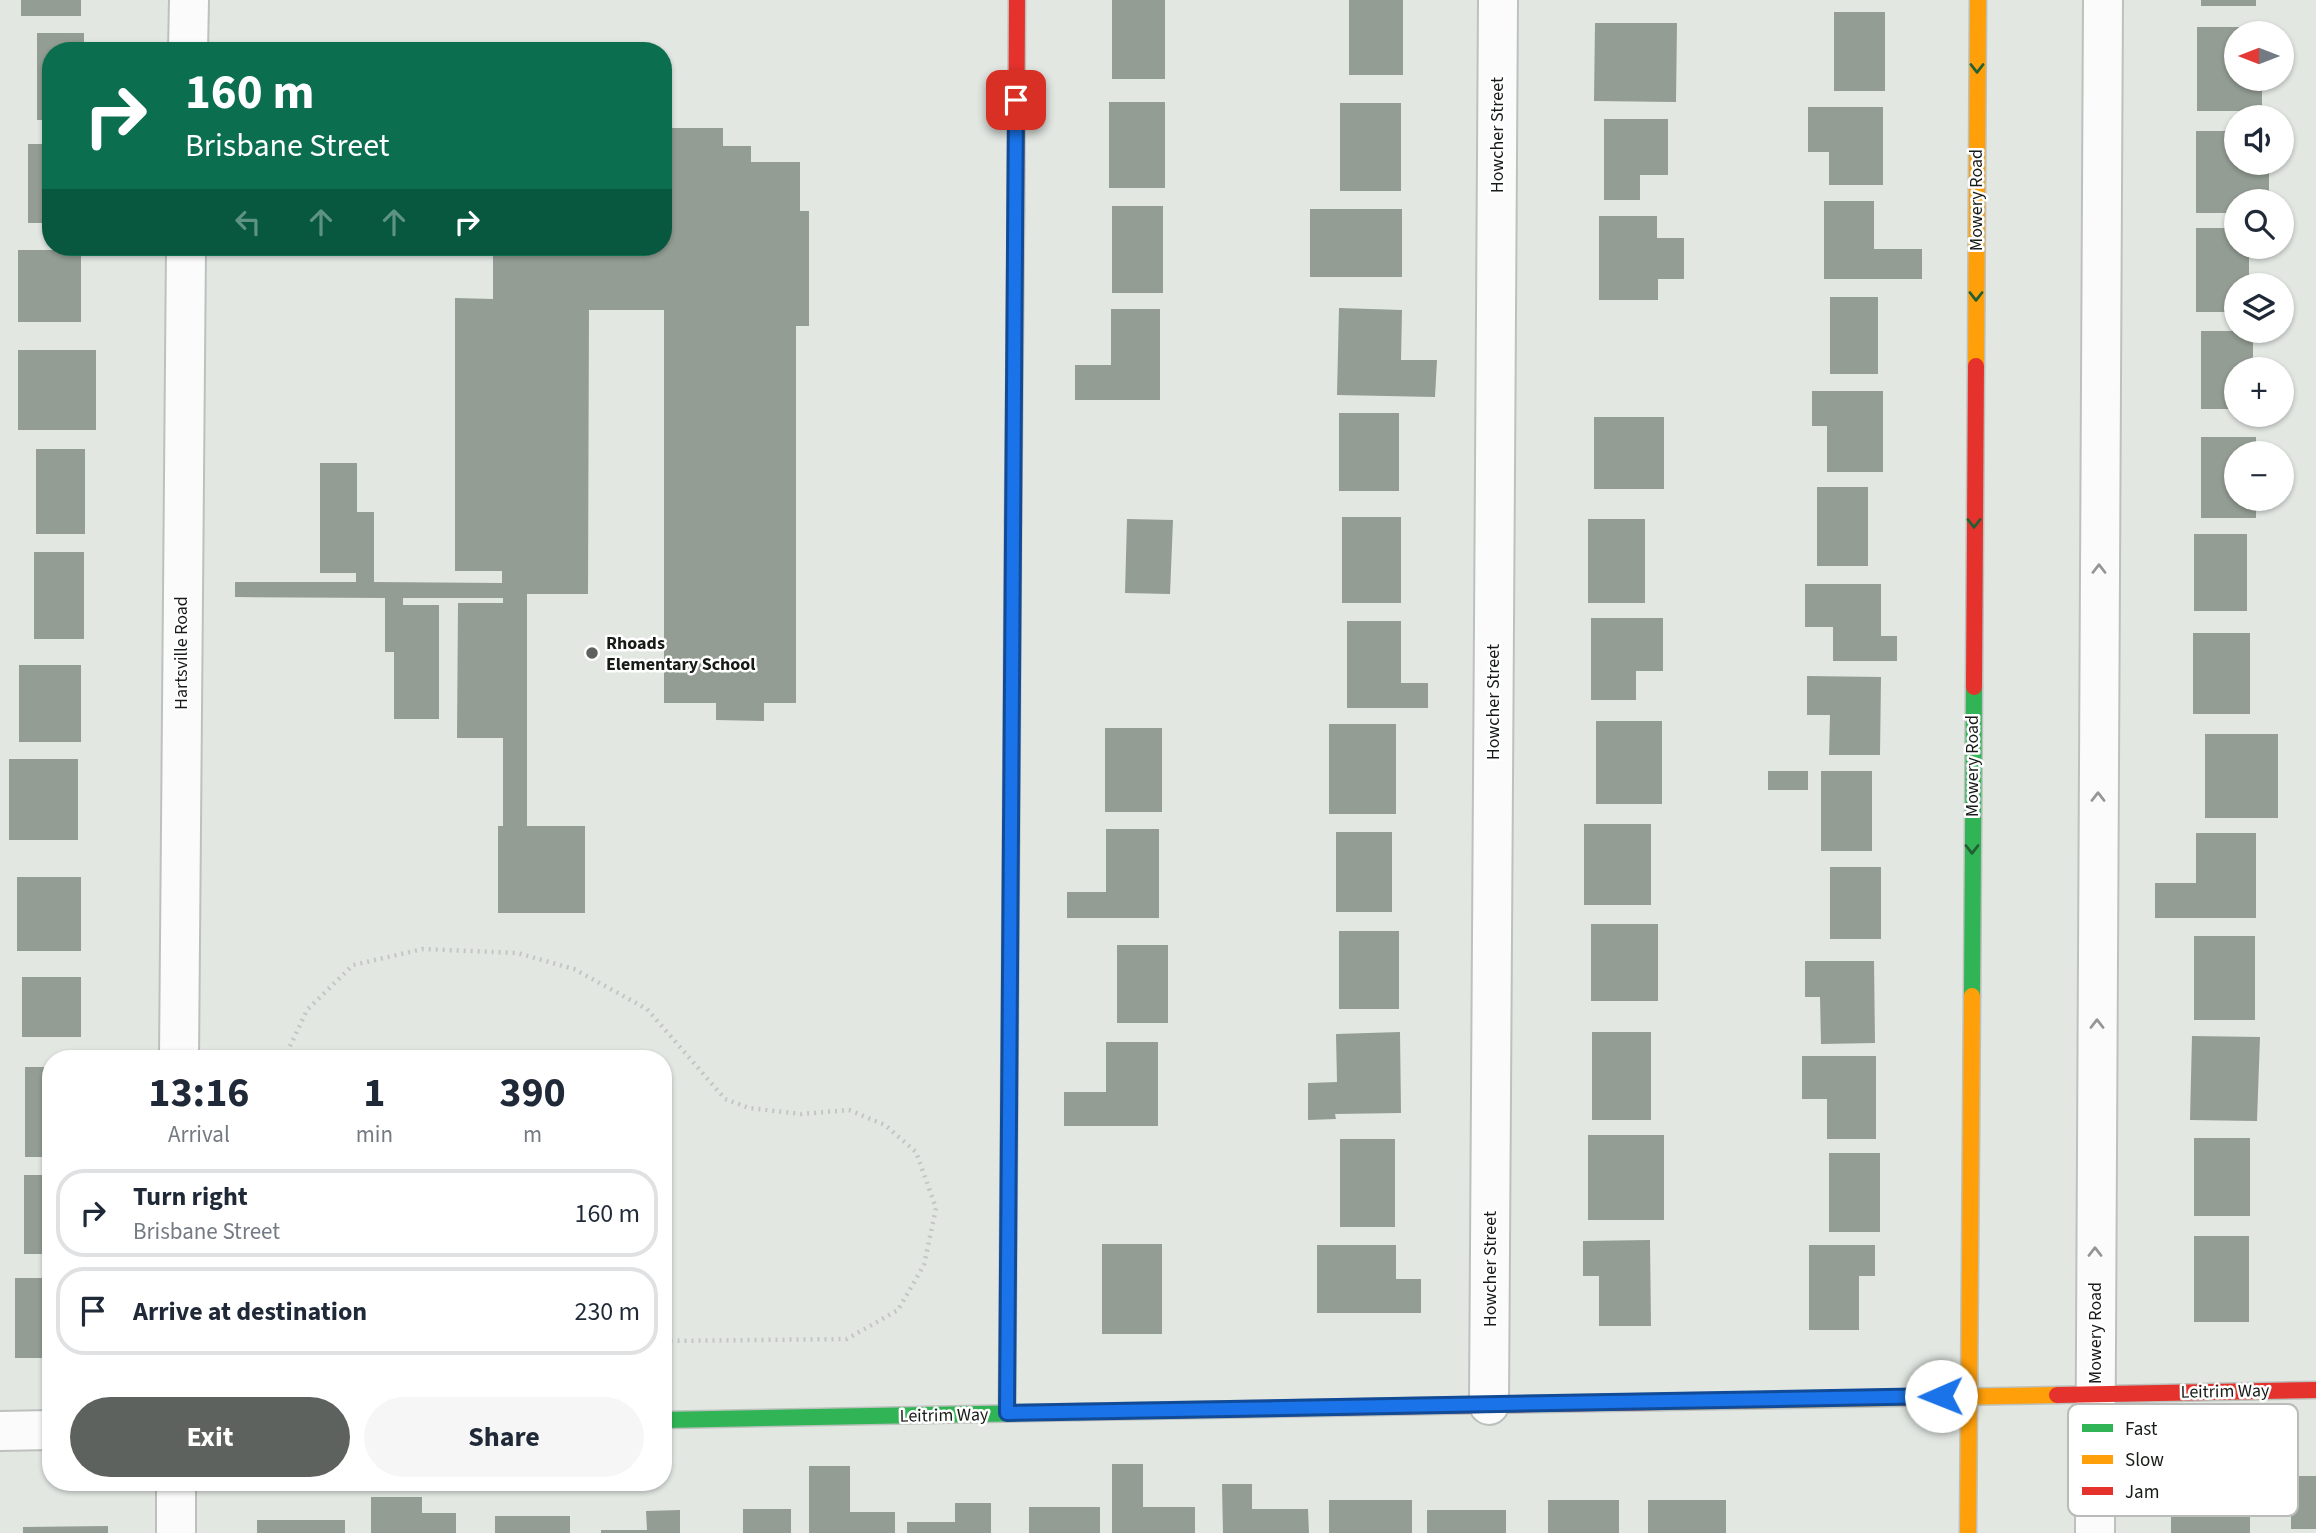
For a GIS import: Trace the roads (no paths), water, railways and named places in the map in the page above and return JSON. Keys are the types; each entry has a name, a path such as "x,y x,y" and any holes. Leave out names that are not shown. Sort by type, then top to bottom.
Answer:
{"street":[{"path":"188,42 189,0"},
{"path":"1007,1413 1017,0"},
{"name":"Howcher Street","path":"1489,1405 1498,0"},
{"name":"Mowery Road","path":"1968,1533 1978,0"},
{"name":"Mowery Road","path":"2094,1404 2103,0"},
{"name":"Hartsville Road","path":"179,1050 186,256"},
{"name":"Leitrim Way","path":"672,1420 2316,1390"},
{"path":"0,1431 42,1430"},
{"path":"176,1491 176,1533"}],"place":[{"name":"Rhoads Elementary School","path":"592,653"}]}
